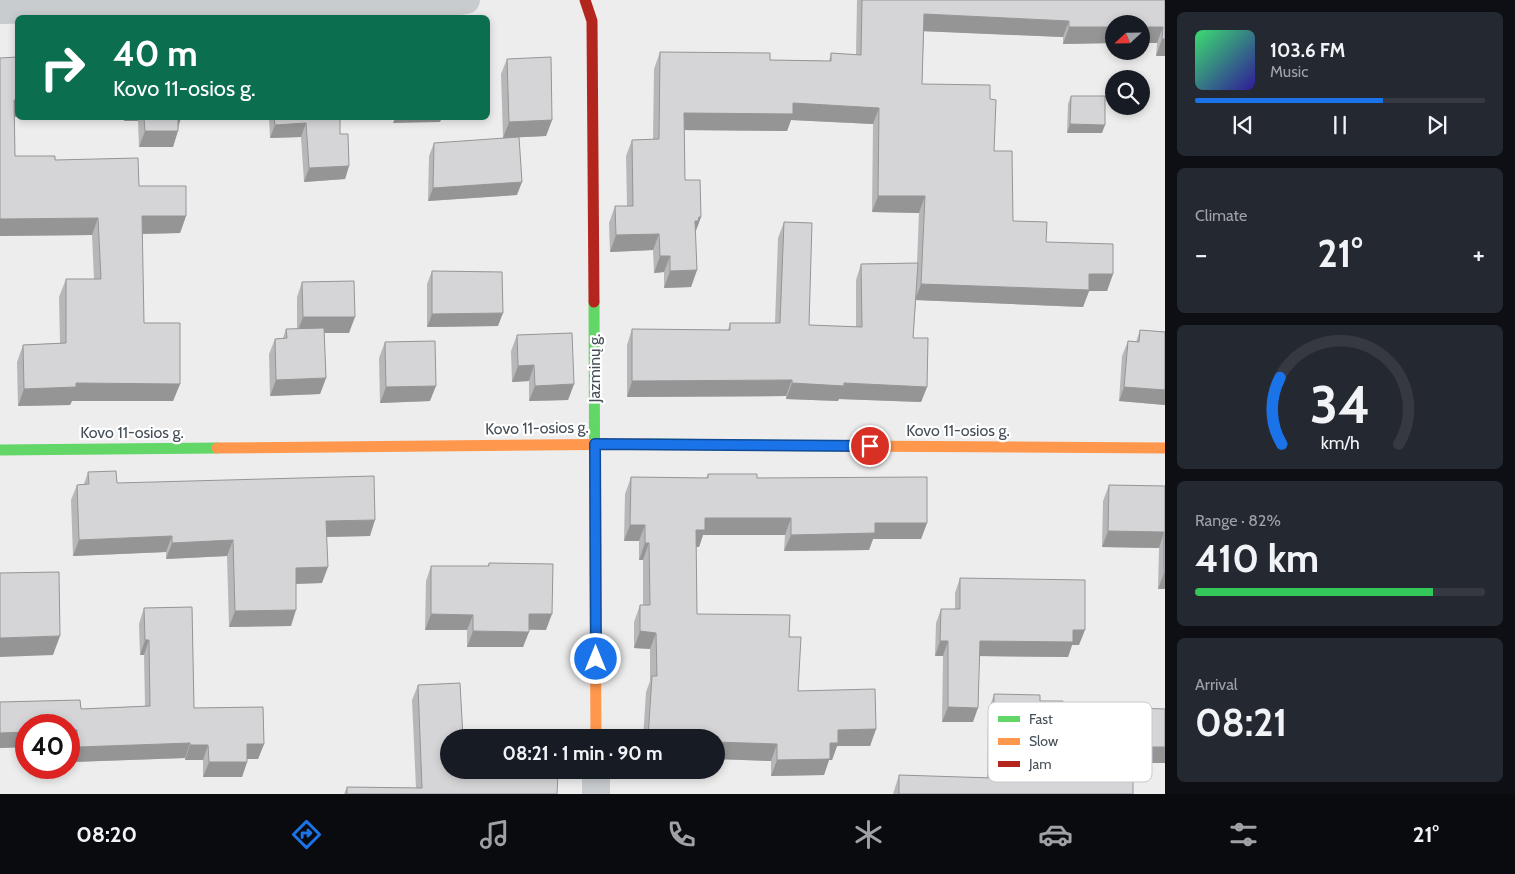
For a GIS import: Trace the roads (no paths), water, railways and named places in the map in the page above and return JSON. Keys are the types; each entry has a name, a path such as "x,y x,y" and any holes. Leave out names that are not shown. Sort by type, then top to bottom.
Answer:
{"street":[{"path":"0,10 342,2 455,2 466,0"},
{"name":"Jazminų g.","path":"585,0 592,21 596,729"},
{"name":"Kovo 11-osios g.","path":"0,450 595,444 1165,448"},
{"path":"596,779 596,794"}]}
